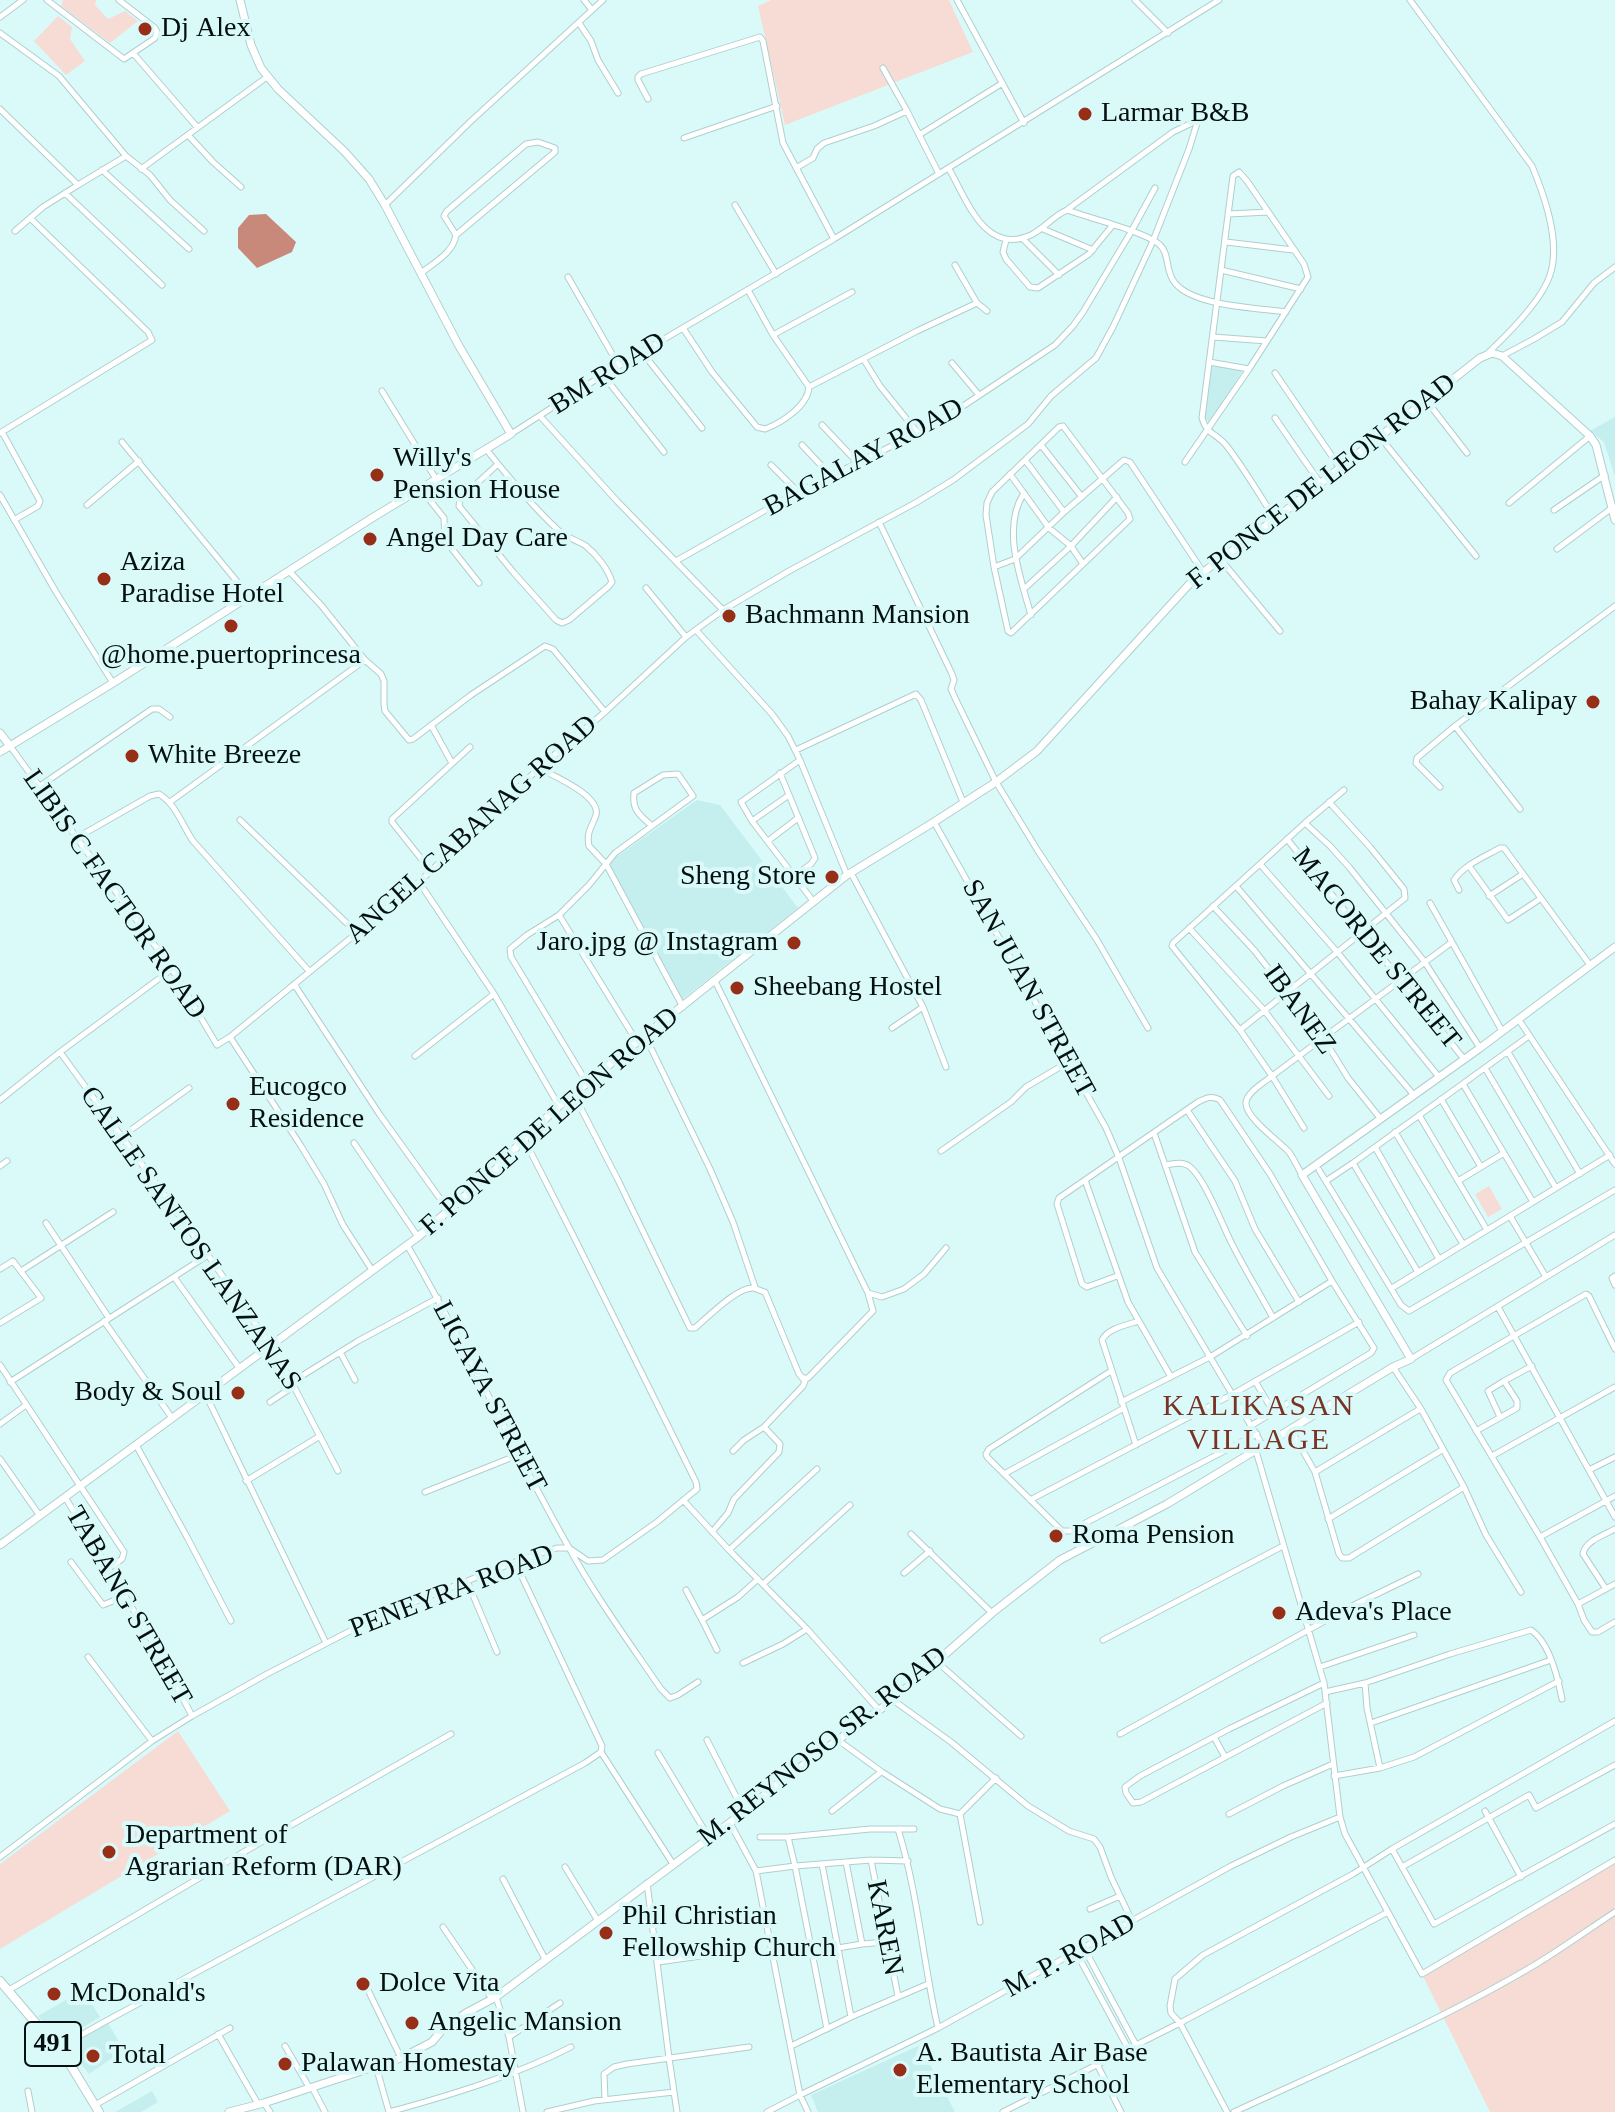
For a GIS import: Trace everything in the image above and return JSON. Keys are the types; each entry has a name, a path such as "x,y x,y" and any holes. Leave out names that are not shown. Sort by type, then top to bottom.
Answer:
{"main road":[{"name":"491","path":"4,1988 58,2048 97,2108"}],"street":[{"path":"0,17 23,0"},
{"path":"47,0 124,59 155,38 157,32 119,0"},
{"path":"240,0 255,58 267,77 359,166 385,205 459,346 511,434"},
{"path":"584,0 592,10"},
{"path":"385,205 603,0"},
{"path":"957,0 1024,123"},
{"path":"1135,0 1168,33"},
{"name":"BM ROAD","path":"0,752 603,375 949,169 1219,0"},
{"path":"1410,0 1532,166 1545,198 1553,254 1550,276 1516,326 1490,353 1502,356 1590,436 1605,475 1615,520"},
{"path":"579,23 618,93"},
{"path":"0,33 59,76 126,156 204,231"},
{"path":"648,99 638,80 639,75 758,36 763,41 783,143 834,239"},
{"path":"133,53 197,127"},
{"path":"883,68 939,174"},
{"path":"141,169 267,77"},
{"path":"919,135 1001,84"},
{"name":"ANGEL CABANAG ROAD","path":"217,1045 431,872 539,768 686,637 723,610 917,502 978,463 1028,424 1051,396 1096,358 1113,327 1153,241 1189,149 1198,120 1198,105"},
{"path":"684,138 777,106"},
{"path":"0,109 78,185"},
{"path":"796,168 813,158 824,143 907,111"},
{"path":"949,169 982,225 996,236 1013,241 1042,228 1173,132 1198,120"},
{"path":"188,135 241,187"},
{"path":"421,273 451,249 456,235 555,152 555,148 538,142 526,144 447,211 444,216 456,235"},
{"path":"15,231 65,193 126,156"},
{"path":"102,170 189,249"},
{"path":"1185,462 1206,430 1249,369 1301,289 1308,273 1269,212 1238,172 1233,176 1202,416 1206,430 1224,442 1275,519"},
{"name":"BAGALAY ROAD","path":"676,561 798,492 953,414 1065,336 1083,312 1155,188"},
{"path":"65,193 162,285"},
{"path":"735,205 776,274"},
{"path":"1067,210 1160,245 1165,252 1169,274 1187,292 1216,303 1286,312"},
{"path":"1229,214 1269,212"},
{"path":"14,520 38,506 40,501 1,433 152,340 148,332 30,218"},
{"path":"1006,240 1003,252 1006,259 1030,287 1038,288 1093,250 1112,226"},
{"path":"1042,228 1093,250"},
{"path":"1022,238 1059,275"},
{"path":"1226,242 1294,250"},
{"path":"955,265 977,303 987,311"},
{"path":"1502,356 1562,322 1585,291 1615,267"},
{"path":"1221,270 1301,289"},
{"path":"568,277 619,366"},
{"path":"683,328 717,379 757,427 770,428 802,404 808,397 809,387 773,335 748,290"},
{"path":"773,335 852,292"},
{"path":"809,387 977,303"},
{"path":"1213,337 1267,341"},
{"path":"642,352 702,428"},
{"name":"F. PONCE DE LEON ROAD","path":"0,1545 418,1237 496,1169 559,1106 849,873 996,782 1046,744 1186,586 1490,353"},
{"path":"864,360 880,386 918,433"},
{"path":"1209,362 1249,369"},
{"path":"952,363 979,395"},
{"path":"1275,373 1340,468"},
{"path":"603,375 664,452"},
{"path":"382,391 436,479"},
{"path":"1426,400 1467,453"},
{"path":"540,416 723,610"},
{"path":"1275,418 1320,483"},
{"path":"822,425 858,463"},
{"path":"1059,427 1065,427 1130,519 1013,633 1008,631 994,567 987,503 992,492 1041,445 1059,427"},
{"path":"1379,436 1476,556"},
{"path":"1509,503 1590,436"},
{"path":"122,442 249,596"},
{"path":"802,445 831,476"},
{"path":"1041,445 1082,497"},
{"path":"486,449 526,498 562,534 586,546 602,562 610,577 612,582 609,586 569,620 562,623 556,620 459,506 460,499 498,464"},
{"path":"1025,460 1064,512"},
{"path":"994,567 1015,559 1124,460 1130,462 1203,572"},
{"path":"87,505 139,461"},
{"path":"771,465 798,492"},
{"path":"1010,474 1049,528 1071,546 1083,564"},
{"path":"1554,510 1605,475"},
{"path":"421,489 444,518 445,540 479,583"},
{"path":"1024,493 1014,514 1015,559 1031,616"},
{"path":"0,495 113,683"},
{"path":"1024,589 1071,546 1117,497"},
{"path":"1557,549 1612,508"},
{"path":"879,522 952,674 951,689 996,782 1097,940 1148,1028"},
{"path":"1221,560 1280,631"},
{"path":"289,571 383,678 385,711 407,739 413,739 471,695 545,646 553,649 605,712"},
{"path":"646,588 686,637"},
{"path":"1440,787 1416,763 1416,759 1615,606"},
{"path":"696,630 772,714 796,750 849,873 923,1007 946,1067"},
{"path":"170,802 365,660"},
{"path":"796,750 916,694 963,802"},
{"path":"40,786 152,709 159,709 170,717"},
{"path":"431,725 452,763"},
{"path":"1455,726 1520,809"},
{"path":"0,733 10,746"},
{"name":"LIBIS C FACTOR ROAD","path":"10,746 172,969 217,1045"},
{"path":"431,872 392,819 470,747"},
{"path":"800,760 742,801 752,821 813,901"},
{"path":"539,768 588,796 594,803 596,815 589,829 589,846 606,864 683,1007"},
{"path":"780,773 815,858 794,876"},
{"path":"587,1083 509,952 512,946 559,915 615,853 652,826 693,796 678,774 663,775 634,793 633,804 639,815 652,826"},
{"path":"1304,1128 1240,1030 1172,948 1173,943 1189,928 1344,790"},
{"path":"78,837 155,794 165,797 193,841 309,971"},
{"path":"752,821 789,795"},
{"path":"1240,1030 1405,898 1406,892 1329,802"},
{"path":"768,841 798,818"},
{"path":"240,820 358,934"},
{"name":"SAN JUAN STREET","path":"934,822 1106,1128 1157,1268 1257,1434 1283,1546 1324,1683 1334,1776 1345,1834 1422,1974 1615,1860"},
{"path":"1305,823 1349,867 1424,961 1480,1048"},
{"name":"MACORDE STREET","path":"1287,839 1464,1059"},
{"path":"1459,890 1454,878 1502,847 1590,966"},
{"path":"1260,864 1338,953 1439,1077"},
{"path":"1469,866 1508,920 1540,899"},
{"path":"1489,896 1523,874"},
{"path":"419,882 494,994 559,1106"},
{"path":"1236,886 1413,1094"},
{"path":"1430,903 1502,1031"},
{"name":"IBANEZ","path":"1213,906 1254,950 1324,1039 1348,1078 1380,1118"},
{"path":"559,915 637,1042"},
{"path":"1189,928 1264,1010 1329,1096"},
{"path":"1452,942 1272,1076 1252,1093 1247,1100 1247,1108 1265,1132 1290,1154 1411,1359 1615,1235"},
{"path":"1302,1175 1615,947"},
{"path":"0,1100 172,969"},
{"path":"715,981 868,1293 873,1311 808,1378 803,1377"},
{"path":"294,984 380,1115 449,1212"},
{"path":"415,1056 494,994"},
{"path":"892,1028 923,1007"},
{"path":"1521,1023 1615,1164"},
{"path":"645,1036 716,1182 755,1288"},
{"path":"1326,1181 1529,1036"},
{"name":"LIBIS C FACTOR ROAD","path":"230,1037 301,1146 324,1184 343,1225 372,1270"},
{"name":"CALLE SANTOS LANZANAS","path":"60,1052 208,1255 270,1346 338,1471"},
{"path":"1508,1052 1580,1174"},
{"path":"941,1151 1011,1102 1026,1087 1070,1061"},
{"path":"1485,1068 1556,1188"},
{"path":"1463,1084 1533,1202"},
{"path":"121,1137 189,1088"},
{"path":"574,1095 690,1328 695,1328 723,1303 745,1290 755,1288 765,1292 799,1374 805,1381 764,1427 733,1451"},
{"path":"1117,1276 1087,1287 1082,1284 1057,1204 1059,1198 1187,1110 1208,1098 1220,1100 1270,1174 1374,1351 1252,1425"},
{"path":"1441,1099 1481,1167"},
{"path":"1187,1110 1235,1181 1255,1229 1299,1303"},
{"path":"1419,1115 1487,1230"},
{"path":"1395,1132 1463,1244"},
{"path":"1154,1133 1195,1252 1247,1336"},
{"path":"524,1139 696,1482 697,1489 684,1501 807,1629 879,1710"},
{"path":"354,1143 418,1237"},
{"path":"1375,1147 1439,1259"},
{"path":"1458,1181 1504,1153"},
{"path":"1392,1288 1610,1155"},
{"path":"0,1166 7,1161"},
{"path":"1165,1165 1182,1163 1192,1169 1273,1318"},
{"path":"1353,1163 1418,1272"},
{"path":"1319,1170 1407,1311 1615,1190"},
{"path":"1085,1180 1128,1302 1171,1377"},
{"path":"21,1271 113,1212"},
{"path":"1510,1216 1546,1277"},
{"path":"46,1223 172,1418"},
{"name":"LIGAYA STREET","path":"407,1245 481,1378 518,1455 569,1548 617,1627 670,1698 698,1682"},
{"path":"868,1293 882,1297 904,1289 924,1274 946,1248"},
{"path":"10,1382 208,1255"},
{"path":"0,1269 12,1261 41,1298 0,1323"},
{"path":"1615,1276 1612,1278 1615,1285"},
{"path":"174,1277 240,1369"},
{"path":"1004,1474 1247,1336 1332,1281"},
{"path":"1615,1349 1587,1294 1446,1377 1592,1632 1615,1622"},
{"path":"270,1402 340,1352 438,1298"},
{"path":"1498,1307 1615,1517"},
{"path":"1136,1445 1102,1340 1117,1329 1139,1321"},
{"path":"1030,1500 1233,1394 1359,1322"},
{"path":"340,1352 355,1380"},
{"name":"M. REYNOSO SR. ROAD","path":"229,2112 401,2058 432,2042 442,2030 494,1998 893,1700 1045,1571 1072,1553 1157,1510 1411,1359"},
{"path":"0,1365 124,1552 122,1559 109,1568"},
{"path":"1500,1417 1488,1391 1532,1366"},
{"path":"1393,1367 1421,1409 1464,1487 1481,1526 1521,1592"},
{"path":"1111,1371 986,1452 987,1457 1059,1529 1066,1532 1257,1434"},
{"path":"1255,1381 1274,1413"},
{"path":"1476,1431 1517,1408 1518,1404 1504,1381"},
{"path":"1492,1456 1615,1387"},
{"path":"205,1393 326,1643"},
{"path":"0,1424 26,1405"},
{"path":"1315,1472 1421,1409"},
{"path":"712,1532 728,1513 734,1499 779,1452 779,1443 764,1427"},
{"path":"1291,1430 1315,1472 1342,1558 1349,1558 1464,1487"},
{"path":"246,1481 320,1436"},
{"path":"135,1445 231,1621"},
{"path":"1328,1519 1442,1450"},
{"path":"425,1492 518,1455"},
{"path":"1589,1470 1615,1457"},
{"path":"0,1459 40,1516"},
{"path":"729,1550 817,1469"},
{"path":"1540,1537 1615,1496"},
{"name":"TABANG STREET","path":"65,1497 160,1654 192,1716"},
{"name":"PENEYRA ROAD","path":"0,1857 152,1741 326,1643 399,1608 557,1548 569,1548 588,1561 603,1560 684,1501"},
{"path":"702,1620 760,1581 850,1505"},
{"path":"1606,1589 1583,1550 1586,1545 1615,1529"},
{"path":"911,1534 992,1613"},
{"path":"1103,1640 1283,1546"},
{"path":"904,1573 930,1551"},
{"path":"71,1562 103,1605 125,1596"},
{"path":"515,1562 602,1749 673,1864"},
{"path":"1120,1734 1308,1630 1418,1574"},
{"path":"467,1581 497,1652"},
{"path":"1578,1604 1615,1584"},
{"path":"686,1590 717,1650"},
{"path":"743,1663 807,1629"},
{"path":"1325,1692 1365,1683 1531,1630 1538,1635 1551,1660 1562,1699"},
{"path":"1320,1667 1414,1635"},
{"path":"88,1657 152,1741"},
{"path":"1371,1723 1551,1660"},
{"path":"936,1661 1021,1736"},
{"path":"1334,1776 1380,1768 1425,1752 1559,1681"},
{"path":"1324,1683 1130,1782 1125,1787 1126,1793 1133,1803 1141,1802 1327,1703"},
{"path":"1365,1683 1380,1768"},
{"path":"893,1700 951,1742 1028,1806 1059,1826 1094,1839 1132,1921"},
{"path":"1227,2112 1180,2023 1171,2013 1175,1979 1203,1955 1615,1721"},
{"path":"4,1988 451,1734"},
{"path":"1214,1737 1225,1757"},
{"path":"707,1740 744,1812"},
{"path":"838,1740 940,1809 960,1814"},
{"path":"58,2048 602,1749"},
{"path":"658,1753 708,1836"},
{"path":"1229,1814 1333,1764"},
{"path":"1402,1867 1529,1795 1536,1808 1615,1765"},
{"path":"832,1811 882,1772"},
{"path":"960,1814 996,1778"},
{"path":"1485,1811 1521,1877"},
{"path":"960,1814 980,1922"},
{"name":"M. P. ROAD","path":"767,2112 938,2028 1231,1866 1340,1817"},
{"path":"729,1822 756,1871 800,2095 808,2112"},
{"path":"1392,1849 1434,1924 1615,1824"},
{"path":"898,1829 908,1861 938,2028"},
{"path":"760,1837 914,1829"},
{"path":"788,1837 827,2029"},
{"path":"756,1871 871,1860 908,1861"},
{"name":"KAREN","path":"871,1860 898,1996"},
{"path":"846,1862 862,1944"},
{"path":"822,1864 851,2017"},
{"path":"565,1867 598,1921"},
{"path":"503,1879 545,1959"},
{"path":"647,1883 677,2112"},
{"path":"1090,1909 1120,1896"},
{"path":"1003,2112 1180,2023 1388,1912"},
{"path":"1234,2112 1373,2049 1477,1997 1539,1962 1615,1912"},
{"path":"443,1927 494,1998 509,2037 523,2112"},
{"path":"838,1948 886,1942"},
{"path":"1084,1948 1136,2045"},
{"path":"1076,1952 1128,2048"},
{"path":"658,1962 722,1953"},
{"path":"791,2046 928,1984"},
{"path":"367,1988 401,2058"},
{"path":"509,2037 560,2003"},
{"path":"97,2108 230,2028"},
{"path":"218,2034 261,2103 270,2112"},
{"path":"285,2046 325,2112"},
{"path":"376,2066 389,2112 515,2072 571,2047"},
{"path":"605,2099 604,2074 614,2067 749,2047"},
{"path":"1097,2064 1121,2112"},
{"path":"28,2091 32,2112"},
{"path":"547,2112 605,2099 674,2092"}],"shaded area":[{"path":"63,0 96,0 95,5 108,19 125,11 138,21 110,43 61,6"},
{"path":"771,0 949,0 973,52 785,125 758,6"},
{"path":"58,16 72,27 70,39 85,61 66,75 34,41"},
{"path":"266,214 296,242 292,252 257,268 238,248 238,228 249,215"},
{"path":"1212,364 1243,370 1211,422 1204,416"},
{"path":"1615,417 1615,477 1604,442 1590,431"},
{"path":"697,800 720,805 798,908 680,1001 606,864"},
{"path":"1489,1186 1502,1209 1488,1217 1475,1194"},
{"path":"178,1731 230,1811 0,1949 0,1864"},
{"path":"1615,1864 1615,2112 1490,2112 1422,1974"},
{"path":"83,1990 100,2017 60,2041 38,2016"},
{"path":"108,2023 124,2050 89,2074 67,2046"},
{"name":"A. Bautista Air Base Elementary School","path":"920,2045 955,2112 818,2112 811,2095"},
{"path":"152,2091 158,2102 141,2112 115,2112"}],"place":[{"name":"Dj Alex","path":"145,29"},
{"name":"Larmar B&B","path":"1085,114"},
{"name":"Willy's Pension House","path":"377,475"},
{"name":"Angel Day Care","path":"370,539"},
{"name":"Aziza Paradise Hotel","path":"104,579"},
{"name":"Bachmann Mansion","path":"729,616"},
{"name":"@home.puertoprincesa","path":"231,626"},
{"name":"Bahay Kalipay","path":"1593,702"},
{"name":"White Breeze","path":"132,756"},
{"name":"Sheng Store","path":"832,877"},
{"name":"Jaro.jpg @ Instagram","path":"794,943"},
{"name":"Sheebang Hostel","path":"737,988"},
{"name":"Eucogco Residence","path":"233,1104"},
{"name":"Body & Soul","path":"238,1393"},
{"name":"Roma Pension","path":"1056,1536"},
{"name":"Adeva's Place","path":"1279,1613"},
{"name":"Department of Agrarian Reform (DAR)","path":"109,1852"},
{"name":"Phil Christian Fellowship Church","path":"606,1933"},
{"name":"Dolce Vita","path":"363,1984"},
{"name":"McDonald's","path":"54,1994"},
{"name":"Angelic Mansion","path":"412,2023"},
{"name":"Total","path":"93,2056"},
{"name":"Palawan Homestay","path":"285,2064"},
{"name":"A. Bautista Air Base Elementary School","path":"900,2070"}],"district":[{"name":"KALIKASAN VILLAGE","path":"1259,1424"}]}
